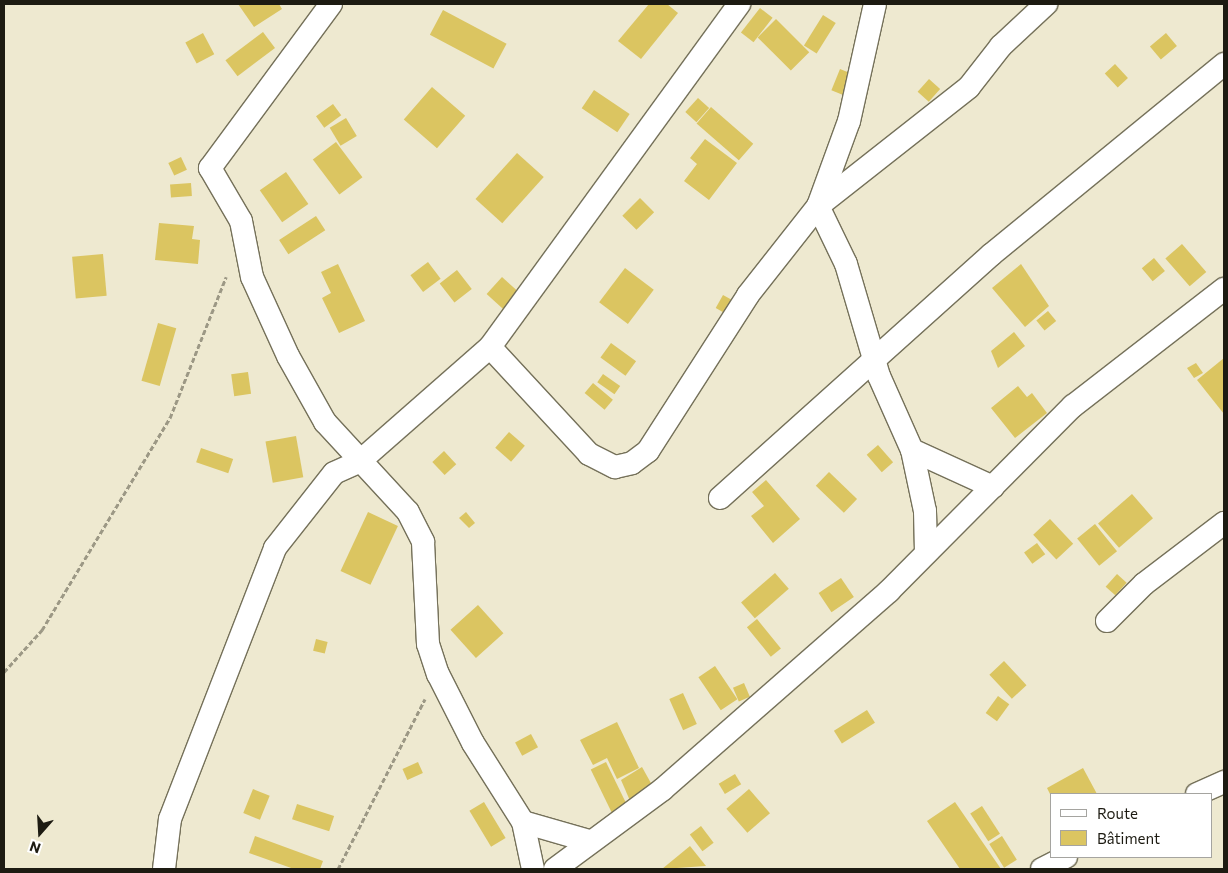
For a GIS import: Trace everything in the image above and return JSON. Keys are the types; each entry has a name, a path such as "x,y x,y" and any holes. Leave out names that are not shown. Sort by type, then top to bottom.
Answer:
{"street":[{"path":"331,4 210,168 240,221 252,277 288,356 325,422 359,462 408,512 423,542 428,644 438,674 473,743 523,822 533,869"},
{"path":"164,869 170,818 275,548 334,473 359,462 490,347 739,4"},
{"path":"874,4 849,121 818,206 846,264 874,358 912,450 925,511 926,553"},
{"path":"490,347 589,454 615,467 632,463 648,451 748,295 818,206 969,87 1001,46 1046,4"},
{"path":"720,498 992,254 1224,64"},
{"path":"555,869 590,841 663,789 926,553 1073,406 1224,289"},
{"path":"912,450 993,487"},
{"path":"1107,620 1144,584 1224,523"},
{"path":"1199,793 1224,782"},
{"path":"523,822 590,841"},
{"path":"1042,869 1064,858"}],"path":[{"path":"4,672 42,630 170,418 219,301 228,267"},
{"path":"338,869 438,674"}],"building":[{"path":"238,4 279,4 282,9 254,27"},
{"path":"649,4 667,4 678,13 641,59 618,41"},
{"path":"760,8 773,18 754,42 741,32"},
{"path":"443,10 507,44 493,69 430,35"},
{"path":"823,15 836,23 817,53 804,46"},
{"path":"776,19 809,52 791,71 758,37"},
{"path":"263,32 275,48 238,76 225,60"},
{"path":"203,33 214,54 197,64 185,42"},
{"path":"1166,33 1177,46 1161,60 1150,46"},
{"path":"1115,64 1128,78 1118,87 1105,74"},
{"path":"840,69 855,75 846,96 831,90"},
{"path":"929,79 940,89 929,102 918,92"},
{"path":"432,87 465,116 437,148 404,119"},
{"path":"594,90 630,114 617,132 582,108"},
{"path":"698,98 709,108 696,122 685,112"},
{"path":"333,104 341,115 324,128 316,116"},
{"path":"711,107 753,144 739,160 697,124"},
{"path":"346,118 357,136 341,146 330,128"},
{"path":"705,139 737,163 709,200 684,181 697,164 690,158"},
{"path":"336,142 362,177 339,195 313,159"},
{"path":"517,153 544,177 502,223 476,199"},
{"path":"181,157 187,170 174,176 168,163"},
{"path":"286,172 308,204 282,222 260,190"},
{"path":"191,183 192,196 171,197 170,184"},
{"path":"640,198 654,212 636,230 622,216"},
{"path":"316,216 325,230 288,254 279,240"},
{"path":"159,223 194,226 192,239 200,240 198,264 155,260"},
{"path":"1182,244 1206,272 1190,286 1165,258"},
{"path":"103,254 107,296 76,299 72,257"},
{"path":"1154,258 1165,271 1153,281 1142,268"},
{"path":"428,262 441,279 423,292 410,275"},
{"path":"338,264 365,321 339,333 322,298 331,293 321,272"},
{"path":"1021,264 1049,306 1025,327 992,288"},
{"path":"625,268 654,290 628,324 599,302"},
{"path":"457,270 472,289 454,302 440,284"},
{"path":"502,277 522,295 507,312 487,294"},
{"path":"723,295 734,301 727,314 716,308"},
{"path":"1048,311 1056,321 1045,331 1036,320"},
{"path":"158,323 176,328 160,386 141,381"},
{"path":"1014,332 1025,346 998,368 991,351"},
{"path":"611,343 636,361 625,376 600,358"},
{"path":"1224,358 1224,414 1197,380"},
{"path":"1196,363 1203,373 1194,378 1187,368"},
{"path":"248,372 251,394 234,396 231,374"},
{"path":"603,374 620,386 614,394 597,382"},
{"path":"593,383 613,400 605,410 585,393"},
{"path":"1018,386 1027,397 1032,393 1047,413 1015,438 991,408"},
{"path":"509,432 525,446 511,462 495,448"},
{"path":"296,436 303,477 273,483 265,441"},
{"path":"878,445 893,462 882,472 867,455"},
{"path":"201,448 233,459 228,473 196,462"},
{"path":"444,451 456,464 445,475 432,462"},
{"path":"829,472 857,499 844,513 816,486"},
{"path":"766,480 800,519 773,543 751,516 764,506 752,492"},
{"path":"1132,494 1153,518 1119,548 1098,524"},
{"path":"368,512 398,526 370,585 341,571"},
{"path":"466,512 475,523 469,528 459,518"},
{"path":"1050,519 1073,544 1056,560 1033,535"},
{"path":"1095,524 1117,551 1099,566 1077,538"},
{"path":"1037,543 1045,554 1032,564 1024,552"},
{"path":"775,573 789,589 755,618 741,603"},
{"path":"1117,574 1127,583 1115,595 1106,587"},
{"path":"841,578 854,597 831,612 819,593"},
{"path":"478,605 503,633 476,658 451,630"},
{"path":"757,619 781,649 771,657 747,627"},
{"path":"316,639 328,642 325,654 313,651"},
{"path":"1004,661 1027,685 1012,699 989,675"},
{"path":"715,666 737,699 721,710 698,677"},
{"path":"744,683 750,697 739,701 733,688"},
{"path":"683,693 697,724 683,730 669,699"},
{"path":"998,696 1009,704 997,721 986,713"},
{"path":"867,710 875,723 842,743 834,731"},
{"path":"617,722 639,768 617,779 607,758 593,765 580,740"},
{"path":"531,734 538,747 522,756 515,742"},
{"path":"418,762 423,773 407,780 402,769"},
{"path":"606,762 627,806 612,813 591,769"},
{"path":"642,767 652,785 631,803 621,780"},
{"path":"1083,768 1096,793 1050,794 1047,788"},
{"path":"735,774 741,784 725,794 719,784"},
{"path":"253,789 270,796 260,820 243,813"},
{"path":"749,789 770,813 747,833 726,809"},
{"path":"484,802 506,838 491,847 469,811"},
{"path":"955,802 1001,869 960,869 927,821"},
{"path":"297,804 334,816 329,831 292,819"},
{"path":"982,806 1000,834 988,841 970,814"},
{"path":"701,826 714,843 702,851 690,834"},
{"path":"255,836 323,861 320,869 294,869 249,853"},
{"path":"1002,836 1017,860 1004,868 989,844"},
{"path":"690,846 706,866 662,869"}]}
